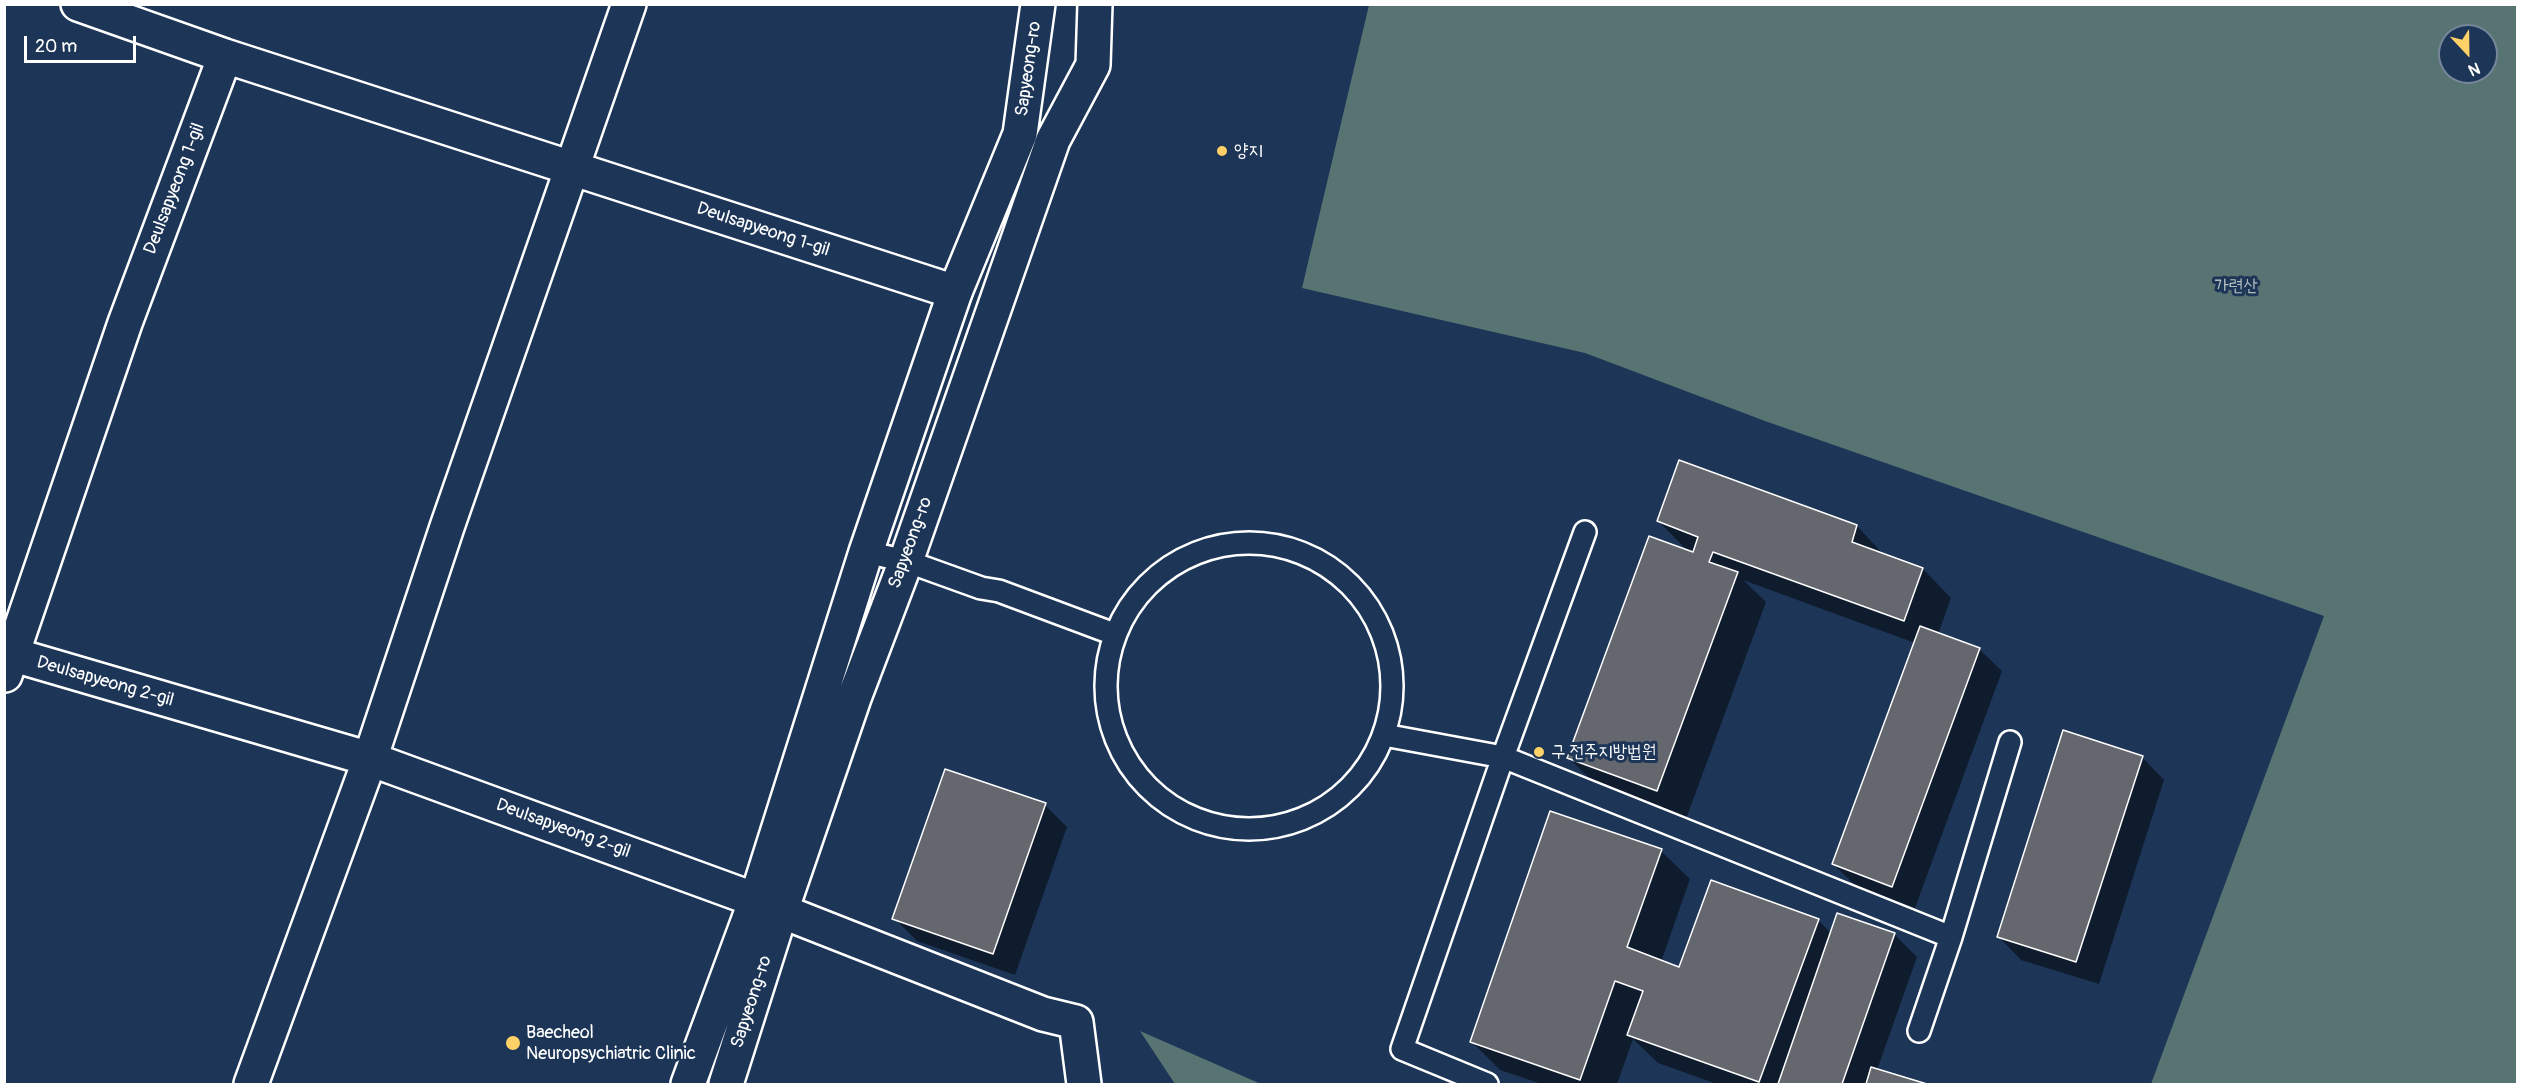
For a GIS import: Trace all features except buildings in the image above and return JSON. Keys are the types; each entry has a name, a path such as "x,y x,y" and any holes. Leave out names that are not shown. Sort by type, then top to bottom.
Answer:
{"street":[{"name":"Deulsapyeong 1-gil","path":"78,4 225,56 955,292"},
{"path":"256,1071 370,759 447,527 629,4"},
{"name":"Sapyeong-ro","path":"726,1084 768,905 866,552 955,292 1020,134 1038,4"},
{"name":"Sapyeong-ro","path":"688,1084 768,905 855,698 906,561 1053,140 1093,65 1095,4"},
{"name":"Deulsapyeong 1-gil","path":"125,322 225,56"},
{"name":"Deulsapyeong 2-gil","path":"125,322 7,661 370,759 768,905 1043,1014 1076,1022 1084,1084"}],"lane":[{"path":"1487,1084 1402,1049 1503,757 1585,532"},
{"path":"1259,543 1321,562 1360,594 1383,634 1393,697 1384,735 1361,776 1328,806 1297,822 1251,830 1196,820 1137,778 1111,732 1104,686 1114,634 1140,592 1171,565 1204,549 1259,543"},
{"path":"866,552 906,561 981,588 999,591 1114,634"},
{"path":"1384,735 1503,757 1951,937"},
{"path":"1919,1031 1951,937 2010,742"}],"green space":[{"name":"가련산","path":"1369,5 2517,5 2517,1084 2151,1084 2324,616 1765,421 1585,353 1302,288"},
{"path":"1140,1031 1261,1084 1175,1084"}],"place":[{"name":"양지","path":"1222,151"},
{"name":"구 전주지방법원","path":"1539,752"},
{"name":"Baecheol Neuropsychiatric Clinic","path":"513,1043"}]}
